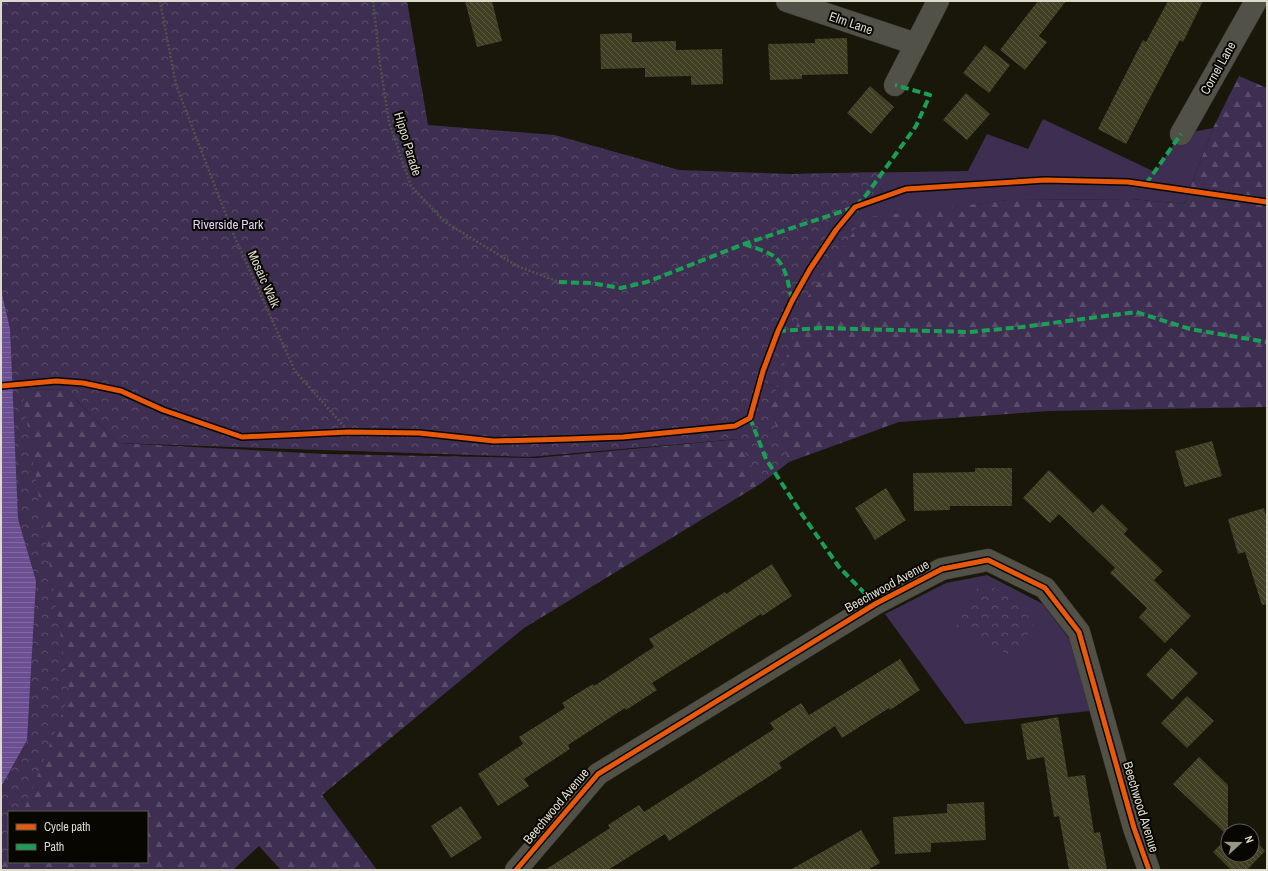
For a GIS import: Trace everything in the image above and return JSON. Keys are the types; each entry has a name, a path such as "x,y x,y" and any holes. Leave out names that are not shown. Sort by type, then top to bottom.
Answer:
{"street":[{"name":"Elm Lane","path":"787,1 916,44"},
{"path":"895,85 938,1"},
{"name":"Cornel Lane","path":"1181,134 1256,1"},
{"name":"Beechwood Avenue","path":"516,870 598,774 875,604 942,569 988,560 1044,588 1079,632 1134,828 1149,870"}],"path":[{"path":"342,433 357,432"}],"green space":[{"name":"Riverside Park","path":"1,1 407,1 428,125 555,135 679,170 792,174 882,172 863,218 804,302 770,409 789,462 760,484 738,439 529,457 117,443 66,389 22,390 70,694 23,811 8,811 8,850 1,868"},
{"path":"1239,76 1267,88 1267,407 1048,411 899,422 789,462 769,409 804,302 863,218 1007,200 1132,199 1184,204 1213,128"},
{"path":"1043,119 1155,172 1181,134 1213,128 1184,204 1132,199 1007,200 863,219 770,409 789,462 760,484 739,439 792,174 968,171 987,134 1028,149"},
{"path":"66,389 117,443 326,454 536,458 739,439 760,484 524,628 322,795 377,870 281,870 259,846 233,870 1,870 1,811 22,390"},
{"path":"987,575 1043,604 1070,640 1090,711 965,724 885,614 946,583"},
{"path":"981,581 1039,613 1015,658 956,626"}],"shaded area":[{"path":"1,290 10,329 18,519 36,581 27,740 1,787"}],"building":[{"path":"465,1 492,1 502,41 477,47"},
{"path":"1038,1 1066,1 1039,36 1047,42 1025,70 1000,50"},
{"path":"1168,1 1203,1 1183,42 1180,40 1126,144 1098,129 1143,40 1146,42"},
{"path":"632,33 632,42 676,41 676,50 722,49 723,84 691,85 691,76 645,77 645,68 601,69 600,34"},
{"path":"847,38 848,74 802,75 802,79 770,80 768,44 815,43 815,39"},
{"path":"985,45 1010,65 989,93 963,73"},
{"path":"870,86 894,107 871,134 847,113"},
{"path":"966,93 990,114 967,140 943,120"},
{"path":"1212,441 1222,476 1185,487 1175,451"},
{"path":"975,468 1012,468 1012,506 950,506 950,510 914,511 913,473 975,472"},
{"path":"1049,470 1093,513 1102,504 1128,529 1124,534 1163,571 1154,580 1191,616 1165,643 1139,617 1147,608 1110,573 1115,568 1059,514 1050,523 1023,498"},
{"path":"886,488 906,520 875,540 855,508"},
{"path":"1264,508 1267,520 1267,604 1262,605 1245,552 1238,554 1228,519"},
{"path":"772,564 792,596 652,683 657,690 626,710 625,708 568,745 570,749 524,779 529,786 498,806 478,774 523,744 519,737 565,708 562,703 593,684 594,686 654,647 649,639 725,592 726,594"},
{"path":"1171,648 1198,673 1172,700 1146,675"},
{"path":"900,659 920,690 890,710 889,708 842,738 835,726 779,763 782,768 669,841 665,834 608,870 545,870 610,828 608,825 639,805 644,812 774,729 770,723 801,703 809,715"},
{"path":"1187,696 1214,721 1187,748 1161,723"},
{"path":"1058,717 1068,777 1085,775 1094,833 1100,832 1107,870 1069,870 1059,816 1054,817 1044,757 1027,760 1021,724"},
{"path":"1199,757 1228,785 1228,823 1220,823 1220,828 1173,784"},
{"path":"984,802 986,840 931,843 931,852 895,854 893,817 947,813 947,804"},
{"path":"461,806 482,838 451,858 431,826"},
{"path":"861,830 880,863 867,870 790,870"},
{"path":"1220,845 1220,859 1213,852"},
{"path":"1260,846 1265,851 1260,856"},
{"path":"1224,863 1254,863 1247,870 1231,870"}],"marked path":[{"path":"559,282 590,283 621,288 647,282 744,244 855,207 867,194 916,126 930,95 895,85"},
{"path":"1146,184 1181,134"},
{"path":"744,244 766,252 777,259 785,273 792,301"},
{"path":"778,331 822,328 969,332 1022,327 1136,312 1190,329 1267,342"},
{"path":"750,418 766,459 801,513 839,567 875,604"}],"cycle path":[{"path":"1,386 56,381 83,383 121,391 163,410 242,437 349,432 419,433 494,441 623,437 735,426 750,418 763,371 778,331 792,301 810,269 836,230 855,207 906,189 1045,180 1128,182 1267,202"},
{"path":"516,870 598,774 875,604 942,569 988,560 1045,588 1079,632 1134,828 1149,870"}]}
